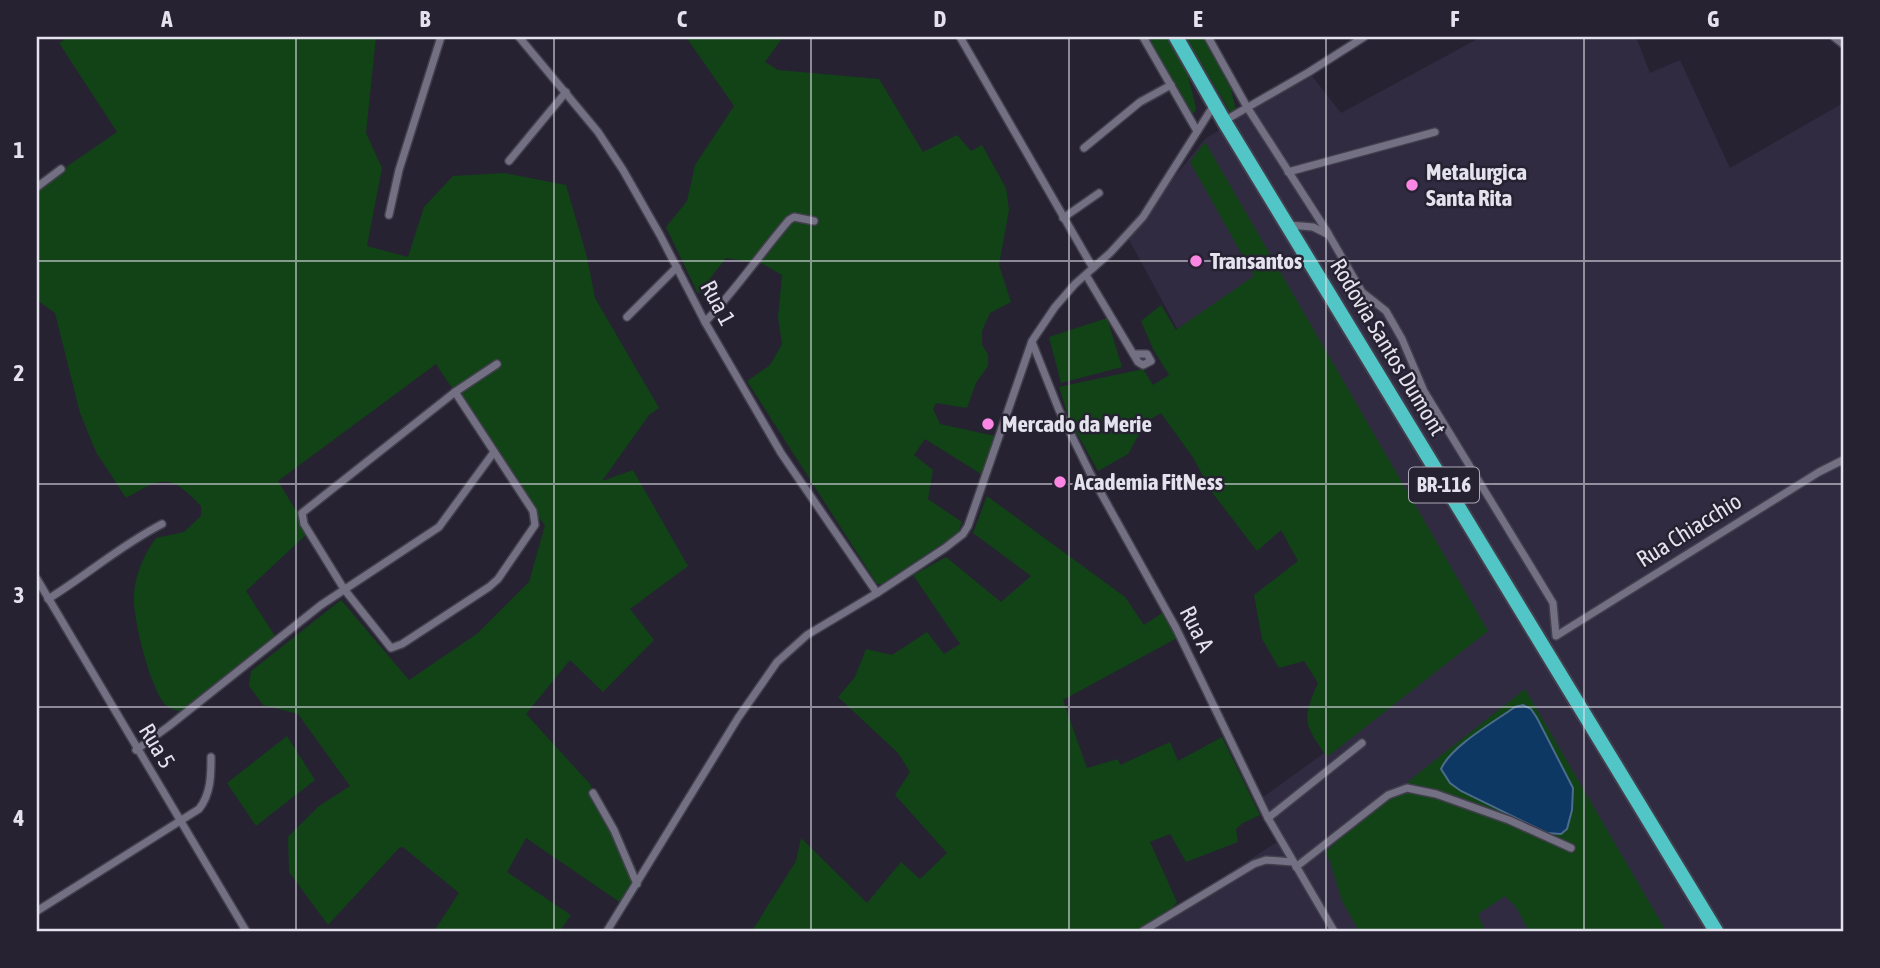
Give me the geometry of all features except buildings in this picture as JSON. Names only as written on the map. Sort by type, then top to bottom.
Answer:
[{"type":"highway","name":"Rodovia Santos Dumont","points":[[1176,37],[1224,121],[1716,931]]},
{"type":"street","points":[[389,215],[399,170],[441,37]]},
{"type":"street","name":"Rua 1","points":[[519,37],[598,132],[623,170],[705,322],[781,453],[877,593]]},
{"type":"street","points":[[960,37],[1093,268]]},
{"type":"street","points":[[1143,37],[1198,131]]},
{"type":"street","points":[[1209,37],[1247,107],[1329,235]]},
{"type":"street","points":[[1224,121],[1364,37]]},
{"type":"street","points":[[1834,37],[1843,44]]},
{"type":"street","points":[[1084,148],[1140,102],[1171,85]]},
{"type":"street","points":[[509,161],[566,92]]},
{"type":"street","points":[[609,930],[738,718],[777,662],[807,635],[951,544],[968,526],[1032,341],[1055,307],[1143,217],[1214,104]]},
{"type":"street","points":[[1288,172],[1435,132]]},
{"type":"street","points":[[37,187],[61,169]]},
{"type":"street","points":[[1063,218],[1099,193]]},
{"type":"street","points":[[705,322],[726,301],[748,268],[792,218],[814,221]]},
{"type":"street","points":[[1287,225],[1313,228],[1329,235]]},
{"type":"street","name":"Rua Chiacchio","points":[[1329,235],[1362,292],[1382,307],[1391,318],[1423,391],[1552,599],[1556,636],[1807,479],[1843,460]]},
{"type":"street","points":[[627,317],[677,267]]},
{"type":"street","points":[[1086,275],[1134,354]]},
{"type":"street","name":"Rua A","points":[[1032,341],[1059,410],[1091,475],[1176,628],[1268,818],[1334,931]]},
{"type":"street","points":[[455,392],[527,502],[536,521],[533,530],[498,579],[394,648],[388,646],[344,589],[304,524],[303,513],[455,392],[497,364]]},
{"type":"street","points":[[136,750],[303,618],[439,527],[494,452]]},
{"type":"street","points":[[48,599],[135,537],[162,524]]},
{"type":"street","name":"Rua 5","points":[[37,579],[136,750],[246,931]]},
{"type":"street","points":[[1268,818],[1362,743]]},
{"type":"street","points":[[37,911],[199,809],[207,798],[211,757]]},
{"type":"street","points":[[1143,931],[1254,864],[1266,860],[1294,864],[1388,795],[1407,788],[1416,788],[1448,798],[1509,820],[1571,848]]},
{"type":"street","points":[[593,793],[614,830],[637,884]]},
{"type":"shaded area","points":[[1481,37],[1636,37],[1650,73],[1680,60],[1730,168],[1843,103],[1843,931],[1139,931],[1280,840],[1259,800],[1384,710],[1127,236],[1205,139],[1309,72],[1341,113]]},
{"type":"green space","points":[[69,37],[376,37],[366,133],[382,168],[367,246],[408,257],[424,207],[453,176],[504,173],[566,185],[587,257],[595,298],[659,408],[649,415],[602,481],[633,470],[688,566],[630,609],[654,640],[603,692],[570,660],[526,714],[590,784],[634,881],[621,903],[526,838],[507,872],[571,915],[560,931],[434,931],[459,893],[400,847],[328,925],[289,872],[288,837],[319,806],[350,786],[298,714],[263,705],[249,686],[251,671],[341,600],[409,680],[478,633],[529,582],[545,525],[436,364],[278,481],[309,532],[246,591],[277,639],[187,712],[177,711],[163,702],[152,680],[142,649],[134,604],[135,586],[141,564],[156,538],[184,532],[201,516],[201,506],[182,488],[166,482],[149,485],[126,498],[96,452],[80,413],[55,313],[37,300],[37,187],[117,132],[59,43]]},
{"type":"green space","points":[[686,37],[783,37],[765,62],[778,70],[879,79],[923,152],[957,135],[971,151],[982,145],[1006,188],[1009,210],[999,265],[1011,302],[990,313],[982,331],[982,345],[988,354],[988,366],[976,383],[967,408],[936,403],[933,409],[940,424],[995,436],[981,474],[925,439],[914,455],[933,470],[928,499],[962,522],[958,533],[882,584],[877,584],[747,381],[770,365],[782,344],[778,317],[782,275],[763,264],[726,258],[698,294],[666,227],[687,201],[695,165],[734,106]]},
{"type":"green space","points":[[1143,37],[1166,37],[1187,72],[1195,112],[1191,114]]},
{"type":"green space","points":[[1185,37],[1204,37],[1231,89],[1236,111],[1233,113],[1231,113]]},
{"type":"green space","points":[[1205,142],[1488,631],[1327,757],[1310,729],[1307,714],[1318,683],[1304,661],[1279,668],[1262,639],[1254,595],[1298,561],[1281,530],[1257,551],[1211,491],[1194,459],[1161,413],[1146,422],[1128,454],[1098,471],[1069,419],[1059,387],[1143,369],[1153,385],[1169,375],[1153,349],[1141,321],[1161,305],[1176,330],[1254,276],[1190,162]]},
{"type":"green space","points":[[1107,318],[1122,367],[1061,383],[1049,337]]},
{"type":"green space","points":[[987,496],[1125,597],[1144,625],[1162,613],[1177,638],[1063,700],[1087,768],[1118,759],[1120,765],[1170,742],[1178,761],[1222,737],[1260,815],[1236,829],[1238,842],[1186,862],[1170,834],[1150,842],[1177,902],[1154,931],[752,931],[796,861],[801,838],[867,903],[901,862],[920,879],[947,853],[895,795],[910,772],[898,753],[838,697],[855,677],[866,649],[892,655],[927,632],[944,654],[960,644],[913,575],[946,557],[1001,602],[1031,576],[973,533]]},
{"type":"green space","points":[[1525,689],[1666,931],[1529,931],[1516,907],[1505,896],[1478,914],[1485,931],[1359,931],[1342,901],[1325,853],[1357,822]]},
{"type":"green space","points":[[287,736],[315,780],[256,826],[227,783]]},
{"type":"water","points":[[1523,705],[1531,709],[1537,718],[1573,788],[1572,810],[1567,829],[1561,834],[1547,833],[1461,791],[1450,783],[1441,769],[1463,743],[1515,707]]},
{"type":"place","name":"Metalurgica Santa Rita","points":[[1412,185]]},
{"type":"place","name":"Transantos","points":[[1196,261]]},
{"type":"place","name":"Mercado da Merie","points":[[988,424]]},
{"type":"place","name":"Academia FitNess","points":[[1060,482]]}]
